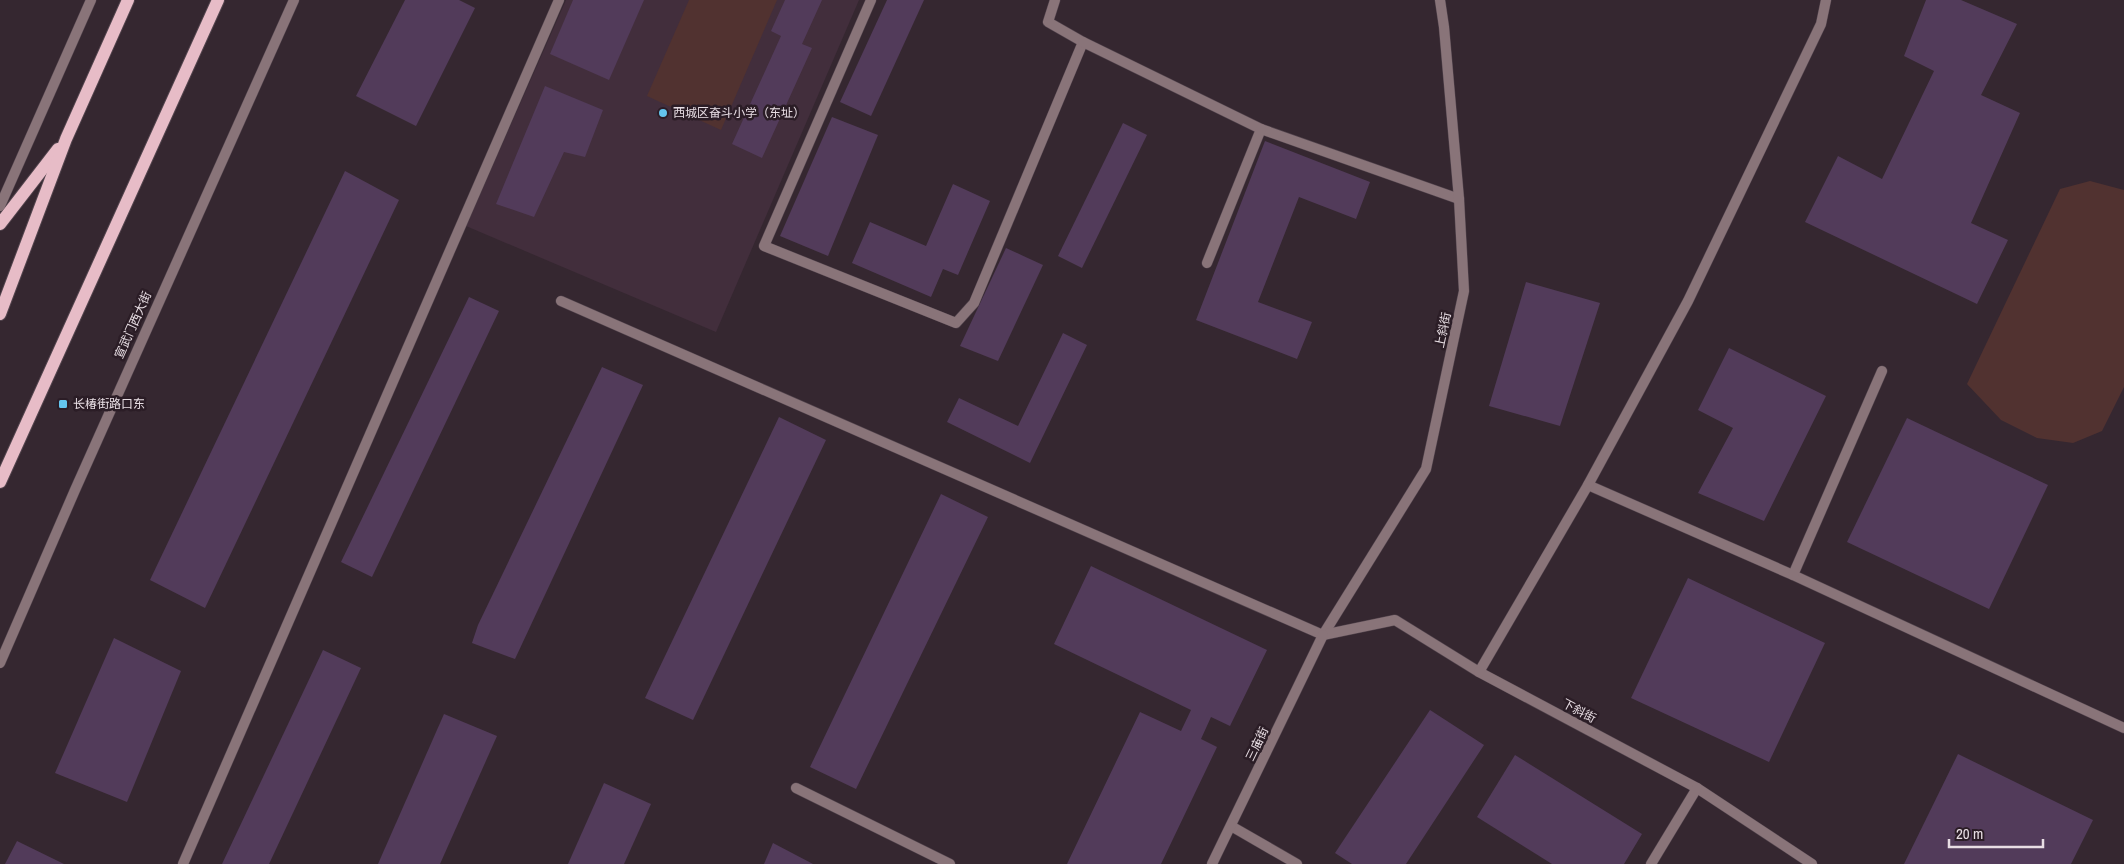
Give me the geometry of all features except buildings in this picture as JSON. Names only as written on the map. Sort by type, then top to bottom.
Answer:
[{"type":"main road","points":[[0,314],[66,139],[128,0]]},
{"type":"main road","points":[[0,482],[218,0]]},
{"type":"main road","points":[[0,224],[66,139]]},
{"type":"street","points":[[0,206],[91,0]]},
{"type":"street","name":"宣武门西大街","points":[[0,663],[75,490],[294,0]]},
{"type":"street","points":[[183,864],[559,0]]},
{"type":"street","points":[[871,0],[764,246],[956,323],[974,303],[1083,42]]},
{"type":"street","points":[[1055,0],[1048,22],[1083,42],[1261,129],[1459,199]]},
{"type":"street","name":"上斜街","points":[[1323,635],[1426,469],[1464,291],[1459,199],[1440,0]]},
{"type":"street","points":[[1479,672],[1588,485],[1688,301],[1821,24],[1826,0]]},
{"type":"street","points":[[1208,263],[1261,129]]},
{"type":"street","points":[[560,301],[1323,635]]},
{"type":"street","points":[[1793,574],[1882,371]]},
{"type":"street","points":[[1588,485],[1793,574],[2124,728]]},
{"type":"street","name":"下斜街","points":[[1323,635],[1395,620],[1479,672],[1697,788],[1812,864]]},
{"type":"street","name":"三庙街","points":[[1212,864],[1323,635]]},
{"type":"street","points":[[796,788],[950,864]]},
{"type":"street","points":[[1652,864],[1697,788]]},
{"type":"street","points":[[1231,826],[1297,864]]},
{"type":"shaded area","name":"西城区奋斗小学（东址）","points":[[566,0],[859,0],[716,332],[466,226]]},
{"type":"shaded area","points":[[689,0],[777,0],[721,130],[647,96]]},
{"type":"shaded area","points":[[2090,181],[2124,190],[2124,387],[2102,431],[2073,443],[2037,438],[2001,420],[1967,384],[2060,189]]},
{"type":"place","name":"西城区奋斗小学（东址）","points":[[663,113]]},
{"type":"place","name":"长椿街路口东","points":[[63,404]]}]
